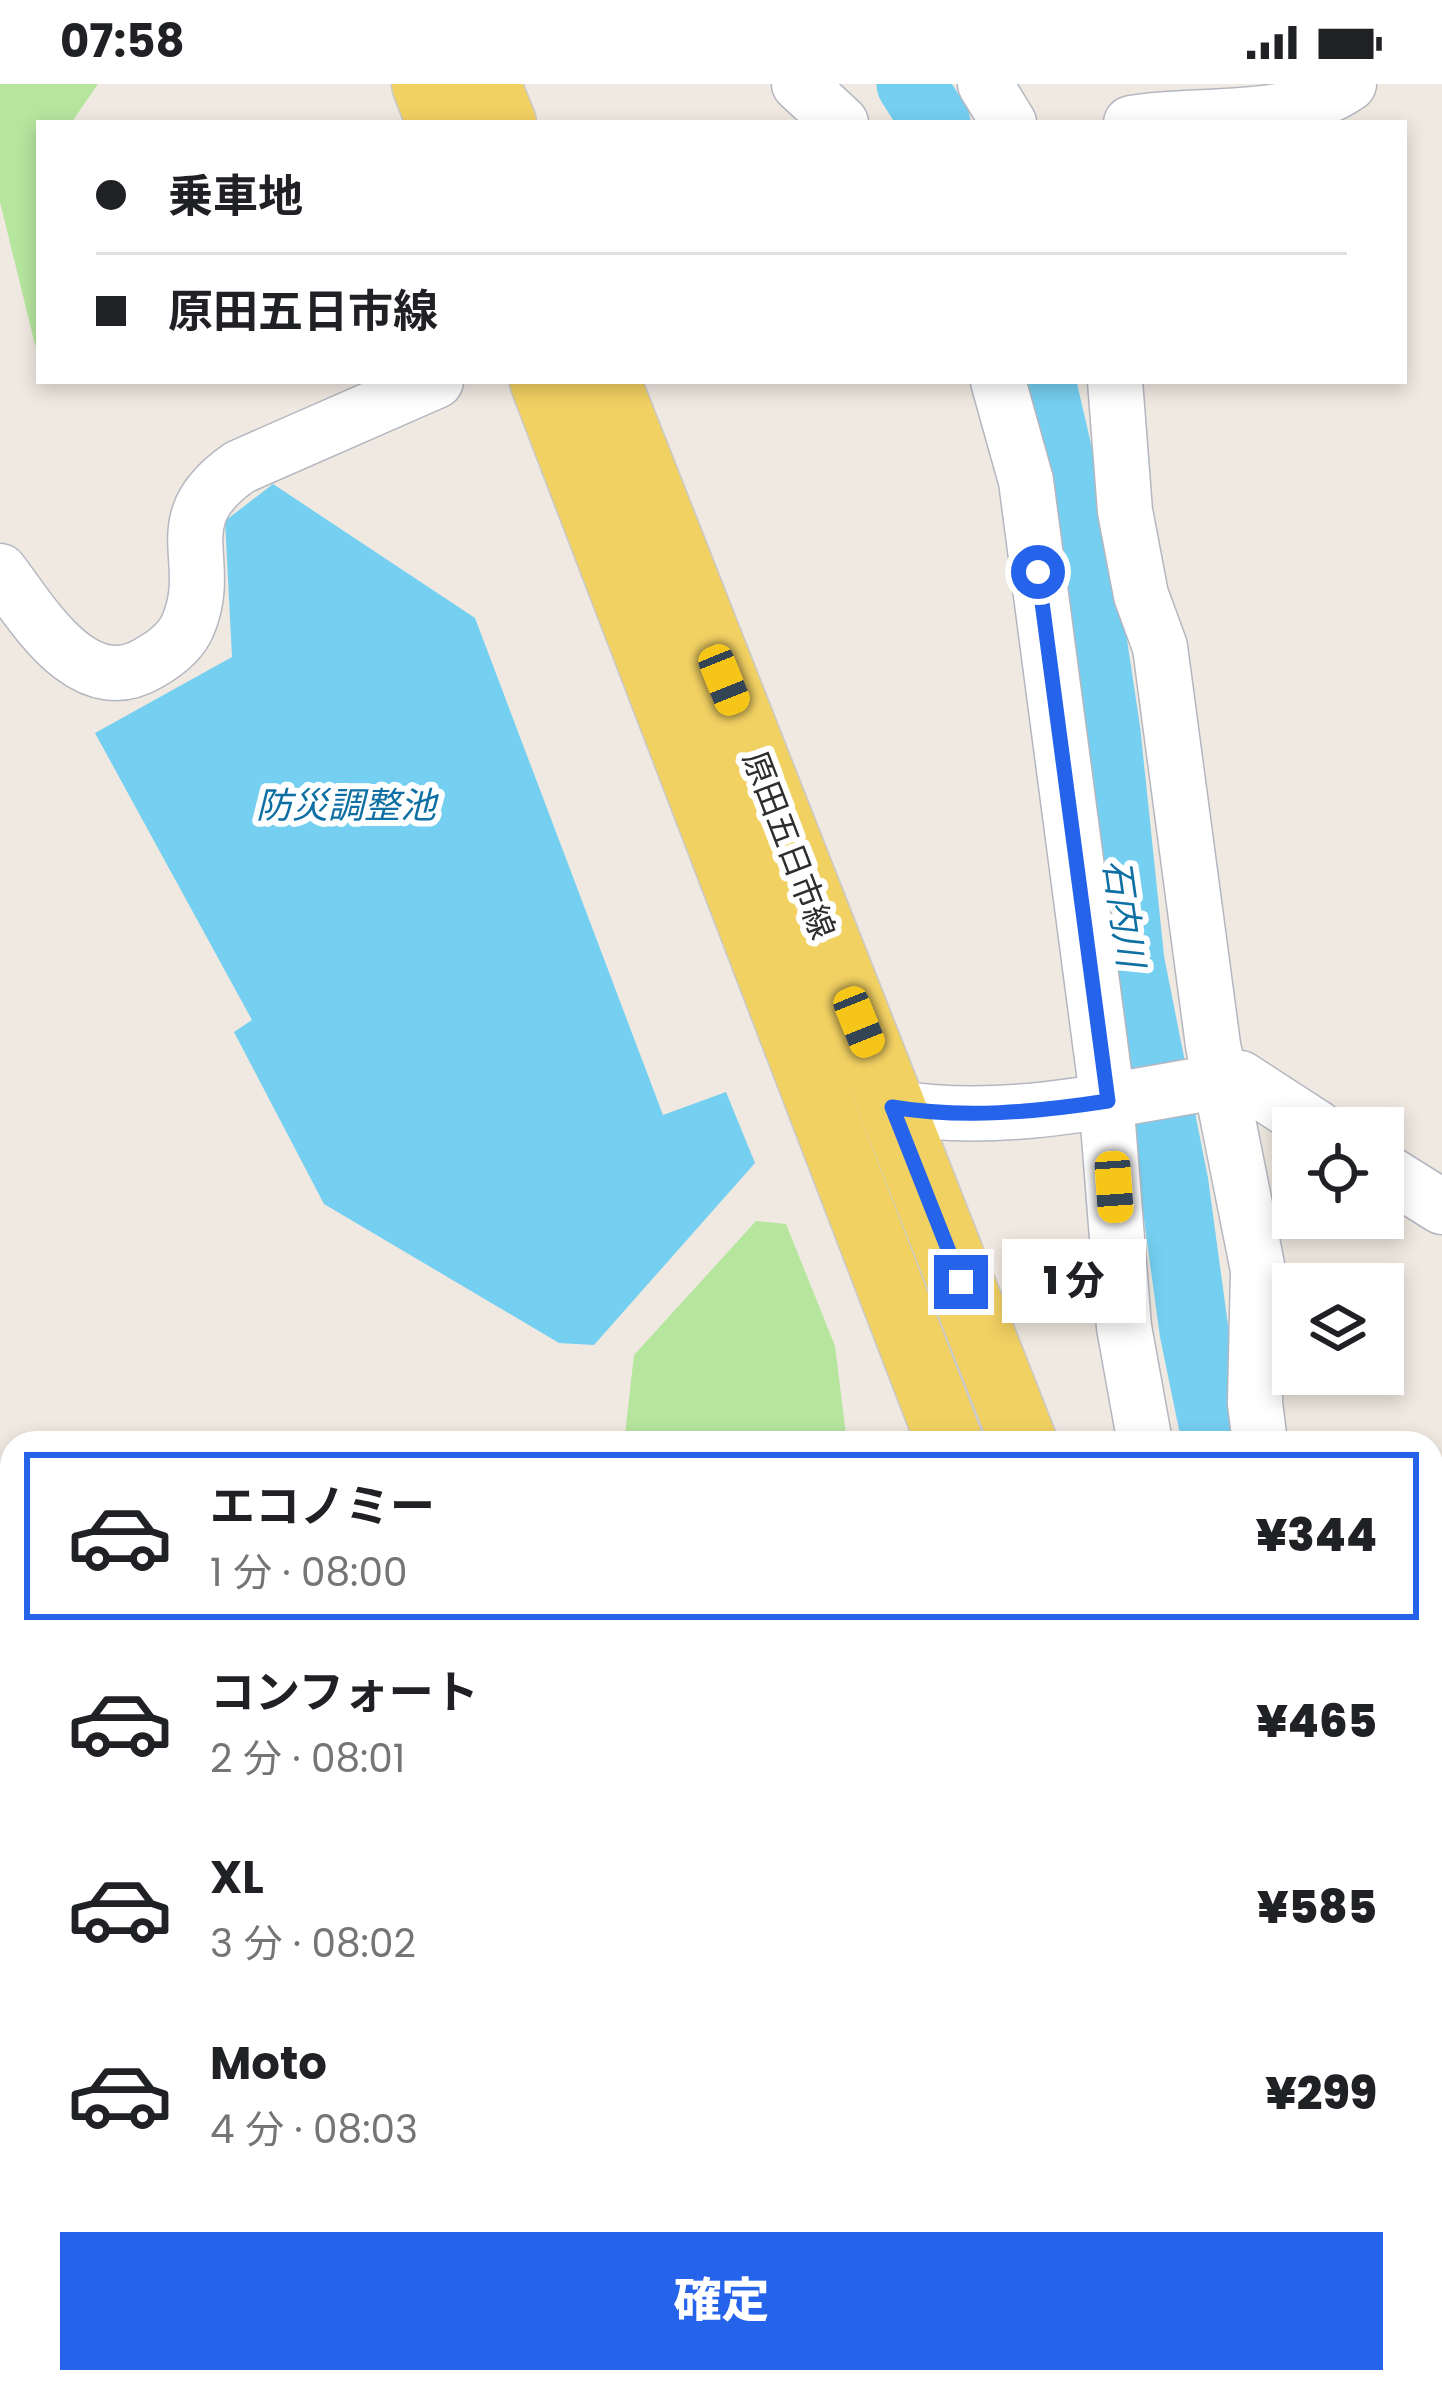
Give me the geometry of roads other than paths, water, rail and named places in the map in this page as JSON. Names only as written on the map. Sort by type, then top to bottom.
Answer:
[{"type":"main road","points":[[425,84],[439,120]]},
{"type":"main road","points":[[487,84],[502,120]]},
{"type":"main road","name":"原田五日市線","points":[[544,384],[945,1431]]},
{"type":"main road","name":"原田五日市線","points":[[608,384],[1019,1431]]},
{"type":"street","points":[[799,84],[838,120]]},
{"type":"street","points":[[985,84],[1007,120]]},
{"type":"street","points":[[1156,108],[1258,114],[1295,107],[1349,84]]},
{"type":"street","points":[[0,571],[54,642],[79,663],[110,672],[142,668],[169,652],[188,625],[199,510],[215,484],[240,467],[429,384]]},
{"type":"street","points":[[999,384],[1026,481],[1112,1100],[1124,1327],[1143,1431]]},
{"type":"street","points":[[1115,384],[1125,511],[1138,584],[1160,647],[1216,1082],[1259,1278],[1255,1372],[1259,1431]]},
{"type":"street","points":[[892,1107],[930,1113],[1031,1111],[1240,1078],[1285,1107]]},
{"type":"street","points":[[1404,1184],[1442,1208]]},
{"type":"water","name":"防災調整池","points":[[273,484],[475,618],[663,1115],[726,1092],[755,1163],[594,1345],[559,1343],[324,1204],[234,1032],[252,1020],[95,733],[232,657],[225,521]]},
{"type":"waterway","name":"石内川","points":[[911,84],[934,120]]},
{"type":"waterway","name":"石内川","points":[[1042,384],[1076,532],[1106,732],[1130,962],[1174,1184],[1194,1331],[1215,1431]]}]
